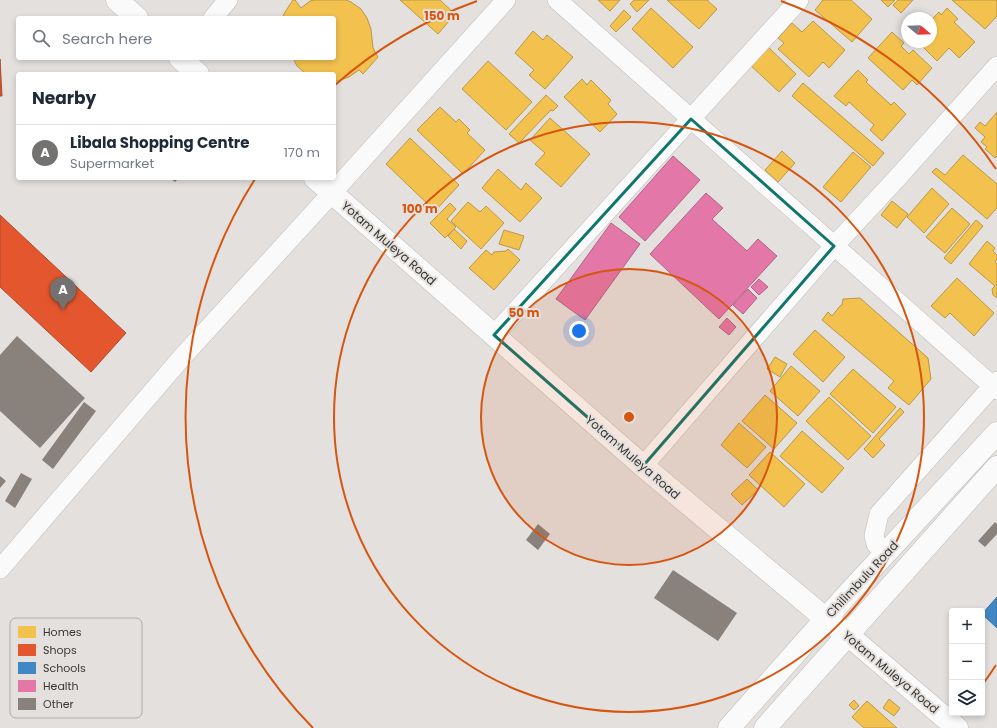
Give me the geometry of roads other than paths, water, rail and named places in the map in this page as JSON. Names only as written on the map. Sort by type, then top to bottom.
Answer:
[{"type":"street","points":[[117,0],[135,16]]},
{"type":"street","points":[[215,16],[228,0]]},
{"type":"street","points":[[0,568],[184,355],[506,0]]},
{"type":"street","points":[[557,0],[834,246],[996,386],[879,514],[874,536],[876,544],[886,554]]},
{"type":"street","points":[[494,335],[799,0]]},
{"type":"street","points":[[182,60],[196,72]]},
{"type":"street","points":[[643,466],[834,246],[996,70]]},
{"type":"street","name":"Yotam Muleya Road","points":[[317,180],[643,466],[848,635],[957,728]]},
{"type":"street","name":"Chilimbulu Road","points":[[729,728],[826,618],[997,433]]},
{"type":"street","points":[[765,728],[997,467]]},
{"type":"place","name":"Libala Shopping Centre","points":[[63,310]]}]
